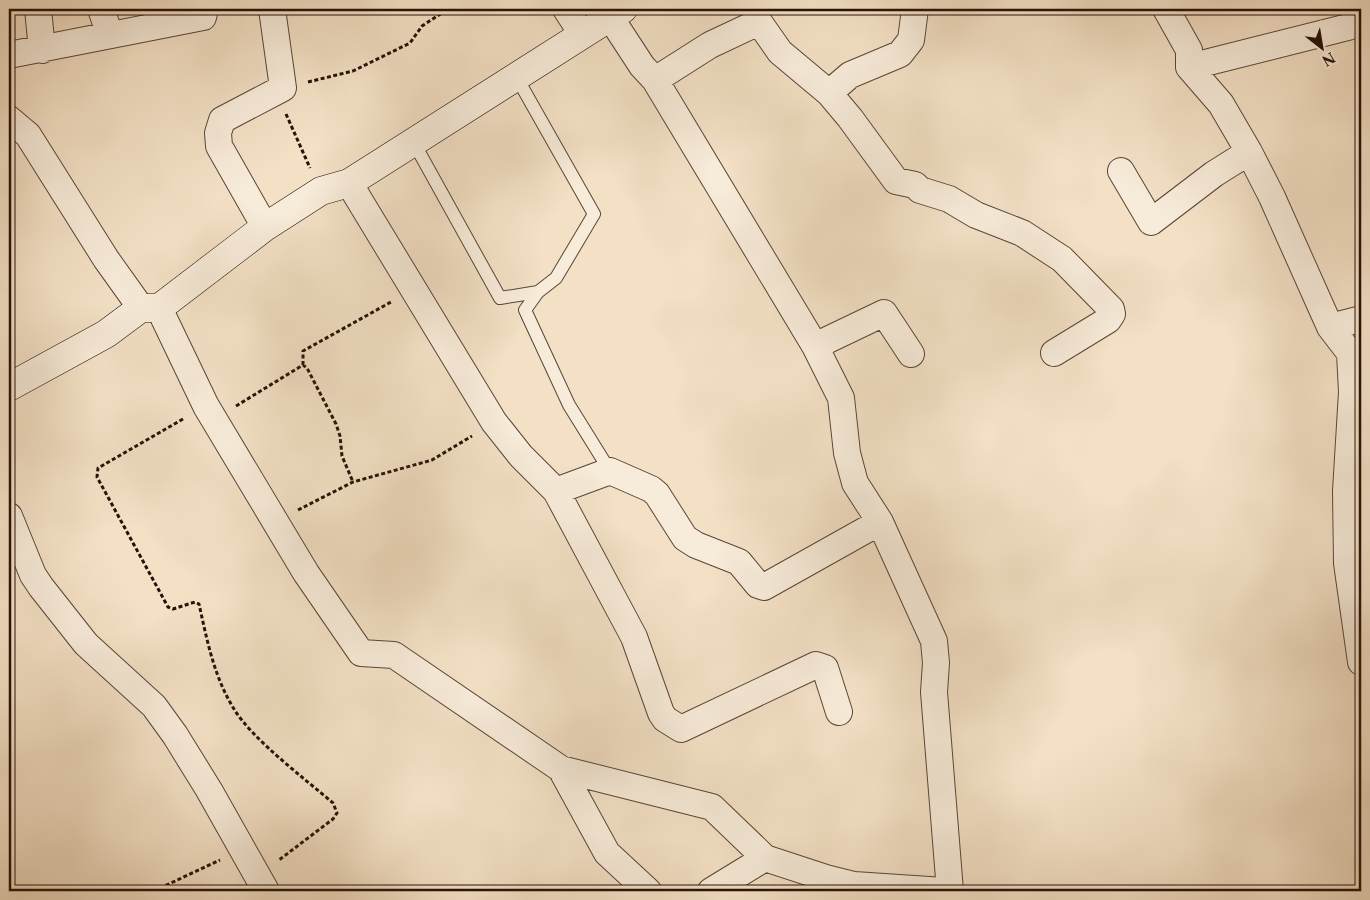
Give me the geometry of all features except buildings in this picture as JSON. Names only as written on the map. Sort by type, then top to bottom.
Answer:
[{"type":"street","points":[[38,9],[42,50]]},
{"type":"street","points":[[101,9],[110,35]]},
{"type":"street","points":[[9,55],[203,17],[205,9]]},
{"type":"street","points":[[265,227],[219,146],[218,133],[222,120],[280,90],[272,9]]},
{"type":"street","points":[[566,9],[582,34]]},
{"type":"street","points":[[829,93],[850,75],[900,54],[911,40],[915,9]]},
{"type":"street","points":[[1166,9],[1189,50],[1189,67],[1222,104],[1272,197],[1330,327],[1350,353],[1352,369],[1346,492],[1347,563],[1361,662]]},
{"type":"street","points":[[9,387],[150,308],[265,227],[321,191],[349,183],[517,78],[616,13],[642,66],[655,80],[816,346],[836,384],[841,398],[847,453],[854,484],[880,522],[934,641],[936,663],[934,692],[950,891]]},
{"type":"street","points":[[655,80],[710,45],[759,22],[780,52],[829,93],[850,118],[896,181],[949,199],[976,215],[1022,233],[1062,259],[1111,309],[1112,314],[1108,320],[1054,353]]},
{"type":"street","points":[[1189,67],[1357,29]]},
{"type":"street","points":[[9,119],[28,135],[106,259],[150,308],[210,413],[277,521],[306,573],[361,653],[394,655],[561,769],[712,807],[766,858],[826,878],[854,884],[944,891]]},
{"type":"street","points":[[1121,171],[1151,222],[1214,174],[1249,152]]},
{"type":"street","points":[[349,183],[494,422],[521,456],[556,491],[634,637],[661,713],[665,719],[681,729],[816,665],[825,668],[839,712]]},
{"type":"street","points":[[816,346],[884,313],[910,354]]},
{"type":"street","points":[[1330,327],[1361,319]]},
{"type":"street","points":[[556,491],[610,471],[651,489],[657,494],[685,538],[696,546],[739,562],[758,585],[764,587],[880,522]]},
{"type":"street","points":[[9,516],[33,575],[41,587],[86,644],[154,706],[175,735],[262,883]]},
{"type":"street","points":[[561,769],[607,853],[648,891]]},
{"type":"street","points":[[711,891],[766,858]]},
{"type":"lane","points":[[517,78],[594,214],[556,278],[538,292],[525,310],[569,405],[610,471]]},
{"type":"lane","points":[[414,143],[500,298],[538,292]]},
{"type":"path","points":[[321,191],[280,90],[353,71],[410,42],[422,26],[448,9]]},
{"type":"path","points":[[302,365],[304,352],[310,347],[405,294],[411,298],[416,295]]},
{"type":"path","points":[[262,883],[333,819],[337,813],[333,803],[255,734],[234,709],[218,676],[200,604],[195,602],[173,609],[168,607],[96,472],[98,468],[302,365]]},
{"type":"path","points":[[302,365],[307,368],[336,424],[340,436],[342,456],[353,482]]},
{"type":"path","points":[[277,521],[353,482],[432,460],[494,422]]},
{"type":"path","points":[[154,891],[243,849]]}]
